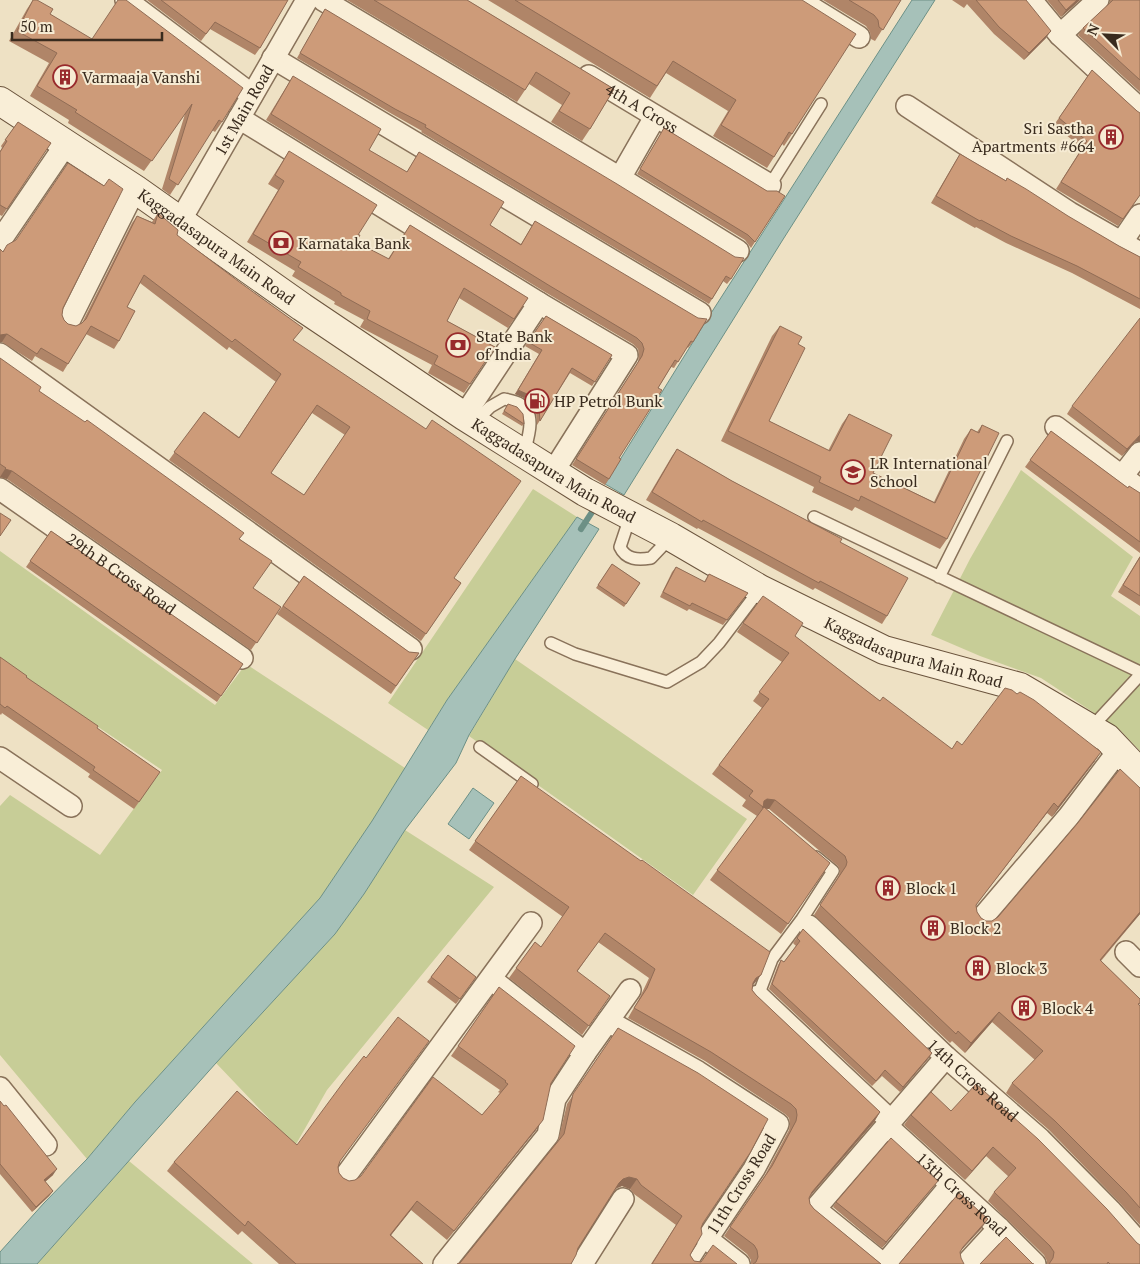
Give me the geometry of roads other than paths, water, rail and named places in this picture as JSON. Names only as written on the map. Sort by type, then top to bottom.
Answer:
[{"type":"main road","name":"Kaggadasapura Main Road","points":[[0,101],[135,189],[302,308],[469,419],[585,492],[671,537],[760,589],[884,650],[1020,687],[1107,738],[1140,773]]},
{"type":"street","points":[[126,0],[252,95]]},
{"type":"street","name":"1st Main Road","points":[[180,221],[306,0]]},
{"type":"street","points":[[323,0],[738,251]]},
{"type":"street","points":[[799,0],[859,37]]},
{"type":"street","points":[[1031,0],[1060,35],[1140,108]]},
{"type":"street","points":[[1060,35],[1098,0]]},
{"type":"street","points":[[274,58],[700,313]]},
{"type":"street","name":"4th A Cross","points":[[572,66],[770,185]]},
{"type":"street","points":[[907,106],[1070,214],[1140,252]]},
{"type":"street","points":[[620,178],[655,116]]},
{"type":"street","points":[[239,118],[539,303],[627,354],[553,472]]},
{"type":"street","points":[[0,241],[66,144]]},
{"type":"street","points":[[69,321],[135,189]]},
{"type":"street","points":[[1121,243],[1140,215]]},
{"type":"street","points":[[469,419],[539,303]]},
{"type":"street","points":[[0,354],[411,648]]},
{"type":"street","points":[[1056,427],[1140,490]]},
{"type":"street","points":[[1123,476],[1140,453]]},
{"type":"street","name":"29th B Cross Road","points":[[0,489],[242,658]]},
{"type":"street","points":[[982,918],[1069,816],[1119,750]]},
{"type":"street","points":[[0,758],[71,806]]},
{"type":"street","points":[[344,1178],[531,923]]},
{"type":"street","name":"14th Cross Road","points":[[806,923],[946,1056],[1040,1139],[1110,1210],[1140,1244]]},
{"type":"street","points":[[491,979],[585,1053]]},
{"type":"street","points":[[444,1264],[548,1135],[555,1098],[630,990]]},
{"type":"street","name":"13th Cross Road","points":[[758,996],[951,1185],[999,1228],[1035,1264]]},
{"type":"street","name":"11th Cross Road","points":[[608,1021],[698,1072],[778,1124],[754,1169],[706,1239],[739,1264]]},
{"type":"street","points":[[946,1056],[815,1208],[884,1264],[951,1185]]},
{"type":"street","points":[[0,1088],[46,1145]]},
{"type":"street","points":[[582,1264],[623,1199]]},
{"type":"street","points":[[966,1264],[999,1228]]},
{"type":"lane","points":[[770,185],[821,104]]},
{"type":"lane","points":[[469,419],[504,399],[521,404],[530,415],[530,430],[524,454]]},
{"type":"lane","points":[[939,577],[1007,441]]},
{"type":"lane","points":[[621,512],[620,546],[624,554],[631,558],[652,558],[671,537]]},
{"type":"lane","points":[[814,517],[1140,673],[1091,728]]},
{"type":"lane","points":[[551,643],[575,654],[666,682],[701,662],[719,643],[760,589]]},
{"type":"lane","points":[[480,747],[543,792]]},
{"type":"lane","points":[[758,996],[768,956],[806,923],[833,871],[810,852]]},
{"type":"lane","points":[[691,1264],[706,1239]]},
{"type":"water","points":[[912,0],[935,0],[624,495],[605,484],[706,321]]},
{"type":"water","points":[[577,517],[599,529],[515,659],[469,735],[456,763],[405,830],[364,894],[335,934],[216,1063],[37,1264],[0,1264],[0,1252],[87,1159],[135,1102],[320,898],[372,821],[447,700]]},
{"type":"water","points":[[473,788],[494,803],[469,839],[448,824]]},
{"type":"waterway","points":[[581,529],[596,506]]},
{"type":"place","name":"Varmaaja Vanshi","points":[[65,77]]},
{"type":"place","name":"Sri Sastha Apartments #664","points":[[1111,137]]},
{"type":"place","name":"Karnataka Bank","points":[[281,243]]},
{"type":"place","name":"State Bank of India","points":[[458,345]]},
{"type":"place","name":"HP Petrol Bunk","points":[[537,401]]},
{"type":"place","name":"LR International School","points":[[853,472]]},
{"type":"place","name":"Block 1","points":[[888,888]]},
{"type":"place","name":"Block 2","points":[[933,928]]},
{"type":"place","name":"Block 3","points":[[978,968]]},
{"type":"place","name":"Block 4","points":[[1024,1008]]}]
